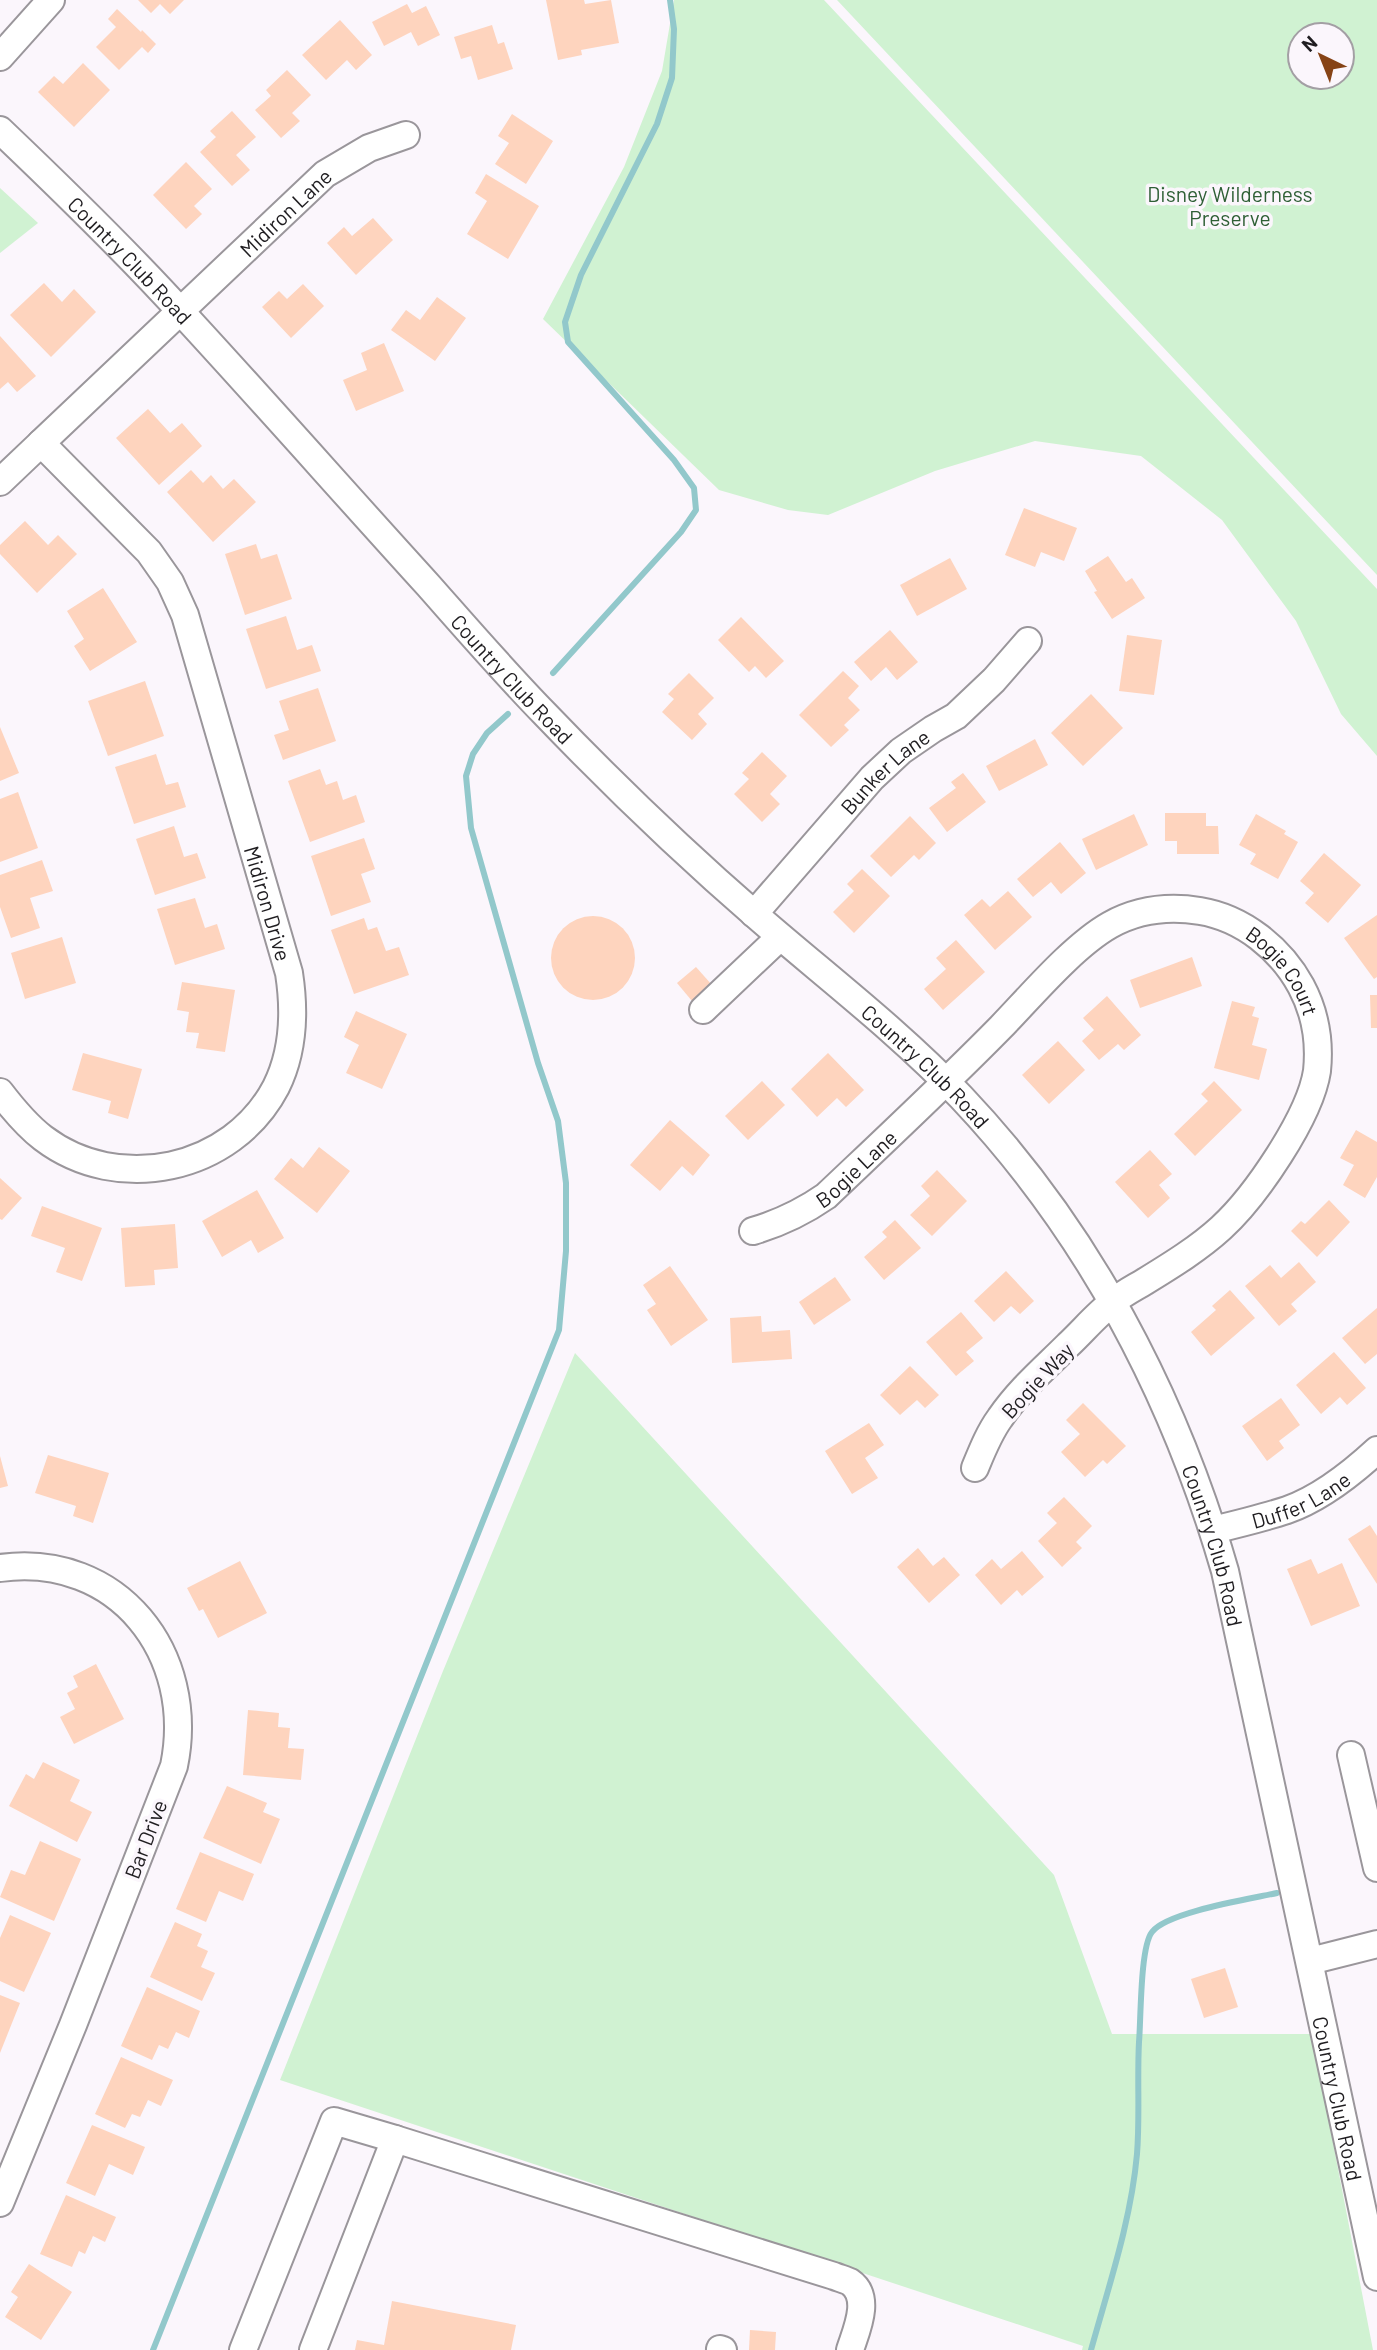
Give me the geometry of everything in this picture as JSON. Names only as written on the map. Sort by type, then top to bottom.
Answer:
[{"type":"street","points":[[0,57],[51,0]]},
{"type":"street","name":"Country Club Road","points":[[0,130],[180,310],[533,702],[651,820],[780,937],[913,1050],[946,1083],[1009,1152],[1045,1198],[1091,1265],[1142,1355],[1171,1415],[1195,1476],[1225,1571],[1377,2277]]},
{"type":"street","name":"Midiron Lane","points":[[180,310],[325,174],[369,148],[406,135]]},
{"type":"street","points":[[0,482],[180,310]]},
{"type":"street","name":"Midiron Drive","points":[[0,1092],[43,1139],[71,1156],[118,1170],[165,1168],[195,1159],[223,1144],[259,1113],[281,1075],[290,1047],[294,1017],[289,973],[185,615],[170,582],[149,552],[41,443]]},
{"type":"street","name":"Bunker Lane","points":[[754,914],[872,778],[901,751],[956,716],[994,680],[1028,641]]},
{"type":"street","name":"Bogie Court","points":[[946,1083],[1080,947],[1122,919],[1147,911],[1172,908],[1206,912],[1238,924],[1255,934],[1284,960],[1296,976],[1312,1012],[1318,1051],[1313,1090],[1292,1135],[1265,1177],[1222,1228],[1173,1264],[1112,1302]]},
{"type":"street","points":[[703,1010],[780,937]]},
{"type":"street","name":"Bogie Lane","points":[[752,1231],[804,1212],[826,1196],[946,1083]]},
{"type":"street","name":"Bogie Way","points":[[975,1468],[985,1443],[1016,1397],[1112,1302]]},
{"type":"street","name":"Duffer Lane","points":[[1213,1530],[1289,1510],[1354,1471],[1377,1450]]},
{"type":"street","name":"Bar Drive","points":[[0,1568],[40,1566],[66,1570],[106,1589],[128,1607],[163,1653],[176,1689],[179,1728],[174,1766],[0,2203]]},
{"type":"street","points":[[1352,1755],[1373,1827],[1377,1868]]},
{"type":"street","points":[[1310,1961],[1377,1944]]},
{"type":"street","points":[[243,2350],[334,2121],[851,2283],[861,2301],[861,2315],[850,2350]]},
{"type":"street","points":[[313,2350],[396,2139]]},
{"type":"green space","points":[[674,0],[824,0],[1377,589],[1377,756],[1341,714],[1296,621],[1222,520],[1141,456],[1035,441],[935,471],[828,515],[788,510],[719,490],[543,319],[624,167],[662,71]]},
{"type":"green space","name":"Disney Wilderness Preserve","points":[[837,0],[1377,0],[1377,575]]},
{"type":"green space","points":[[0,188],[38,223],[0,253]]},
{"type":"green space","points":[[575,1353],[1054,1875],[1112,2034],[1312,2034],[1373,2350],[1082,2350],[1083,2346],[280,2080],[443,1671]]},
{"type":"building","points":[[138,0],[184,0],[170,14],[160,4],[151,13]]},
{"type":"building","points":[[546,0],[584,0],[585,4],[611,0],[619,43],[581,50],[582,55],[558,60]]},
{"type":"building","points":[[407,4],[412,13],[426,6],[440,35],[418,46],[411,32],[384,46],[372,22]]},
{"type":"building","points":[[117,9],[156,44],[148,53],[142,47],[119,70],[96,47],[116,27],[108,19]]},
{"type":"building","points":[[340,20],[372,55],[356,70],[347,60],[326,80],[302,55]]},
{"type":"building","points":[[492,25],[498,44],[504,42],[513,69],[478,80],[471,56],[461,59],[454,37]]},
{"type":"building","points":[[83,63],[110,90],[74,127],[38,92],[54,76],[63,84]]},
{"type":"building","points":[[287,70],[311,95],[292,113],[300,121],[281,138],[255,110],[271,96],[266,90]]},
{"type":"building","points":[[232,111],[256,137],[236,155],[250,170],[232,186],[200,152],[216,137],[210,131]]},
{"type":"building","points":[[512,114],[553,141],[526,184],[495,164],[509,143],[498,136]]},
{"type":"building","points":[[186,162],[212,189],[194,206],[202,214],[186,229],[153,195]]},
{"type":"building","points":[[486,174],[539,206],[508,259],[467,234],[487,201],[475,193]]},
{"type":"building","points":[[373,218],[393,240],[356,275],[327,243],[344,227],[352,236]]},
{"type":"building","points":[[44,283],[62,302],[74,289],[96,312],[51,357],[10,315]]},
{"type":"building","points":[[303,284],[324,306],[291,338],[262,307],[279,291],[287,299]]},
{"type":"building","points":[[437,297],[466,318],[435,361],[391,330],[406,310],[420,320]]},
{"type":"building","points":[[0,336],[36,376],[17,392],[8,382],[0,389]]},
{"type":"building","points":[[384,343],[404,391],[356,411],[343,380],[367,370],[361,353]]},
{"type":"building","points":[[148,409],[170,433],[182,423],[202,446],[159,485],[116,438]]},
{"type":"building","points":[[191,470],[203,483],[211,475],[223,489],[234,479],[256,502],[213,542],[167,492]]},
{"type":"building","points":[[1024,508],[1077,528],[1064,561],[1041,552],[1035,567],[1005,555]]},
{"type":"building","points":[[25,521],[48,545],[58,535],[77,554],[37,593],[0,554],[0,545]]},
{"type":"building","points":[[256,544],[261,559],[277,554],[292,599],[245,615],[225,554]]},
{"type":"building","points":[[1108,556],[1126,582],[1132,578],[1145,598],[1112,619],[1094,592],[1097,591],[1085,571]]},
{"type":"building","points":[[950,558],[967,589],[917,616],[900,585]]},
{"type":"building","points":[[103,588],[137,642],[90,671],[74,646],[84,639],[67,611]]},
{"type":"building","points":[[286,616],[297,650],[312,645],[321,671],[266,689],[246,629]]},
{"type":"building","points":[[741,617],[784,661],[766,678],[755,666],[749,672],[718,640]]},
{"type":"building","points":[[890,630],[918,662],[897,680],[886,667],[871,681],[854,662]]},
{"type":"building","points":[[1127,635],[1162,640],[1154,695],[1119,691]]},
{"type":"building","points":[[843,671],[859,686],[848,698],[860,710],[844,725],[849,730],[831,747],[799,715]]},
{"type":"building","points":[[689,673],[714,698],[698,714],[707,724],[692,740],[662,712],[674,699],[668,694]]},
{"type":"building","points":[[145,681],[164,736],[108,756],[88,701]]},
{"type":"building","points":[[318,688],[336,741],[283,760],[274,735],[289,730],[279,701]]},
{"type":"building","points":[[1091,694],[1123,728],[1083,766],[1051,733]]},
{"type":"building","points":[[0,727],[19,773],[0,781]]},
{"type":"building","points":[[1035,739],[1048,765],[999,791],[986,766]]},
{"type":"building","points":[[762,752],[787,776],[770,794],[780,804],[762,822],[734,794],[749,779],[742,773]]},
{"type":"building","points":[[156,754],[166,785],[178,782],[186,807],[134,824],[115,767]]},
{"type":"building","points":[[320,769],[326,785],[337,781],[343,800],[356,795],[365,822],[310,842],[288,781]]},
{"type":"building","points":[[963,773],[986,802],[947,832],[929,808],[956,788],[951,782]]},
{"type":"building","points":[[18,792],[38,848],[0,862],[0,799]]},
{"type":"building","points":[[1165,813],[1206,813],[1206,826],[1218,826],[1219,854],[1177,854],[1177,841],[1165,841]]},
{"type":"building","points":[[1134,814],[1148,845],[1096,870],[1082,839]]},
{"type":"building","points":[[1256,814],[1286,831],[1284,834],[1298,842],[1278,879],[1250,864],[1256,854],[1239,845]]},
{"type":"building","points":[[910,816],[936,843],[919,860],[914,855],[891,877],[870,856]]},
{"type":"building","points":[[174,826],[184,857],[197,853],[206,878],[155,895],[136,839]]},
{"type":"building","points":[[364,838],[375,869],[361,874],[371,902],[331,916],[311,856]]},
{"type":"building","points":[[1060,842],[1086,873],[1061,894],[1051,882],[1033,897],[1017,879]]},
{"type":"building","points":[[1324,853],[1361,885],[1328,923],[1305,903],[1314,893],[1300,881]]},
{"type":"building","points":[[42,860],[53,891],[30,898],[40,928],[11,938],[0,907],[0,875]]},
{"type":"building","points":[[862,869],[890,896],[854,933],[833,912],[854,891],[847,884]]},
{"type":"building","points":[[1008,891],[1032,917],[995,950],[964,915],[982,899],[990,907]]},
{"type":"building","points":[[195,898],[205,928],[217,924],[225,949],[175,965],[157,909]]},
{"type":"building","points":[[1377,915],[1377,977],[1374,979],[1344,938]]},
{"type":"building","points":[[593,916],[609,919],[623,928],[632,942],[635,958],[632,974],[623,988],[609,997],[593,1000],[577,997],[563,988],[554,974],[551,958],[554,942],[563,928],[577,919]]},
{"type":"building","points":[[364,918],[368,930],[377,927],[386,951],[399,947],[409,975],[354,994],[331,930]]},
{"type":"building","points":[[62,937],[76,983],[25,999],[11,953]]},
{"type":"building","points":[[956,940],[985,972],[943,1010],[924,989],[946,969],[936,958]]},
{"type":"building","points":[[1192,957],[1202,986],[1140,1008],[1130,980]]},
{"type":"building","points":[[696,967],[712,985],[692,1001],[677,983]]},
{"type":"building","points":[[182,982],[235,990],[225,1052],[196,1048],[199,1033],[186,1032],[189,1012],[177,1010]]},
{"type":"building","points":[[1370,995],[1377,995],[1377,1028],[1371,1028]]},
{"type":"building","points":[[1107,996],[1141,1035],[1124,1050],[1118,1044],[1099,1060],[1082,1041],[1094,1030],[1083,1018]]},
{"type":"building","points":[[1232,1001],[1255,1007],[1252,1016],[1259,1018],[1252,1045],[1267,1049],[1259,1080],[1214,1068]]},
{"type":"building","points":[[356,1011],[407,1034],[382,1089],[346,1073],[359,1045],[344,1037]]},
{"type":"building","points":[[1058,1041],[1085,1070],[1049,1104],[1022,1075]]},
{"type":"building","points":[[83,1053],[142,1069],[128,1119],[108,1113],[111,1101],[72,1090]]},
{"type":"building","points":[[828,1053],[864,1090],[846,1107],[837,1098],[817,1117],[791,1089]]},
{"type":"building","points":[[762,1081],[785,1105],[748,1140],[725,1116]]},
{"type":"building","points":[[1214,1081],[1242,1110],[1195,1156],[1174,1134],[1208,1101],[1201,1094]]},
{"type":"building","points":[[670,1120],[710,1155],[693,1176],[682,1166],[660,1191],[630,1165]]},
{"type":"building","points":[[1356,1130],[1377,1142],[1377,1177],[1365,1198],[1343,1185],[1354,1165],[1340,1158]]},
{"type":"building","points":[[319,1147],[350,1171],[317,1213],[274,1179],[291,1158],[303,1168]]},
{"type":"building","points":[[1150,1150],[1172,1174],[1159,1185],[1170,1198],[1148,1218],[1115,1182]]},
{"type":"building","points":[[937,1170],[967,1201],[932,1236],[910,1215],[930,1196],[921,1186]]},
{"type":"building","points":[[0,1178],[22,1198],[2,1220],[0,1219]]},
{"type":"building","points":[[257,1190],[284,1238],[258,1253],[251,1240],[222,1257],[202,1221]]},
{"type":"building","points":[[1329,1200],[1350,1222],[1317,1257],[1291,1231],[1301,1221],[1305,1224]]},
{"type":"building","points":[[42,1206],[102,1228],[82,1281],[56,1272],[65,1248],[31,1236]]},
{"type":"building","points":[[895,1220],[921,1248],[884,1280],[864,1257],[887,1237],[882,1232]]},
{"type":"building","points":[[175,1224],[178,1268],[154,1270],[155,1285],[125,1287],[121,1228]]},
{"type":"building","points":[[1299,1262],[1316,1282],[1291,1304],[1297,1311],[1279,1326],[1245,1286],[1270,1265],[1281,1278]]},
{"type":"building","points":[[670,1266],[708,1320],[671,1346],[647,1310],[656,1304],[643,1285]]},
{"type":"building","points":[[1006,1271],[1034,1301],[1020,1314],[1011,1306],[994,1322],[974,1301]]},
{"type":"building","points":[[835,1277],[851,1300],[814,1325],[799,1302]]},
{"type":"building","points":[[1230,1290],[1255,1318],[1211,1356],[1191,1332],[1216,1310],[1212,1306]]},
{"type":"building","points":[[1377,1308],[1377,1354],[1365,1364],[1342,1338]]},
{"type":"building","points":[[961,1312],[983,1338],[966,1352],[974,1361],[956,1376],[926,1342]]},
{"type":"building","points":[[761,1316],[762,1332],[790,1330],[792,1359],[732,1363],[730,1318]]},
{"type":"building","points":[[1334,1352],[1366,1388],[1347,1405],[1340,1397],[1321,1414],[1296,1385]]},
{"type":"building","points":[[910,1366],[939,1395],[925,1408],[917,1400],[900,1415],[880,1395]]},
{"type":"building","points":[[1281,1398],[1300,1425],[1279,1441],[1284,1448],[1267,1461],[1242,1426]]},
{"type":"building","points":[[1083,1403],[1126,1446],[1107,1464],[1103,1460],[1085,1477],[1061,1452],[1080,1434],[1066,1420]]},
{"type":"building","points":[[869,1423],[884,1445],[865,1458],[878,1478],[852,1494],[825,1451]]},
{"type":"building","points":[[48,1455],[109,1473],[93,1523],[73,1516],[76,1506],[35,1493]]},
{"type":"building","points":[[0,1456],[8,1486],[0,1488]]},
{"type":"building","points":[[1064,1497],[1092,1526],[1076,1542],[1082,1548],[1062,1567],[1038,1541],[1057,1523],[1047,1513]]},
{"type":"building","points":[[1370,1525],[1377,1536],[1377,1584],[1348,1539]]},
{"type":"building","points":[[918,1548],[933,1566],[944,1557],[960,1575],[929,1603],[897,1567]]},
{"type":"building","points":[[1022,1551],[1044,1577],[1022,1596],[1017,1590],[1001,1605],[975,1575],[992,1559],[1001,1569]]},
{"type":"building","points":[[1311,1559],[1318,1574],[1342,1563],[1360,1606],[1311,1626],[1287,1569]]},
{"type":"building","points":[[240,1561],[267,1613],[218,1638],[203,1609],[199,1611],[187,1588]]},
{"type":"building","points":[[96,1664],[124,1719],[74,1744],[60,1717],[75,1709],[67,1693],[78,1687],[73,1676]]},
{"type":"building","points":[[248,1710],[279,1713],[278,1727],[290,1728],[288,1748],[304,1749],[301,1780],[243,1775]]},
{"type":"building","points":[[43,1762],[80,1780],[70,1801],[92,1812],[77,1842],[9,1806],[26,1774],[34,1779]]},
{"type":"building","points":[[227,1786],[267,1803],[263,1812],[280,1819],[261,1864],[203,1838]]},
{"type":"building","points":[[40,1841],[81,1859],[54,1921],[0,1897],[11,1870],[25,1875]]},
{"type":"building","points":[[200,1852],[254,1874],[243,1901],[219,1891],[206,1922],[176,1909]]},
{"type":"building","points":[[10,1915],[51,1933],[24,1992],[0,1981],[0,1938]]},
{"type":"building","points":[[175,1922],[202,1934],[197,1946],[208,1951],[201,1967],[215,1973],[202,2001],[150,1977]]},
{"type":"building","points":[[1225,1968],[1238,2007],[1204,2018],[1191,1979]]},
{"type":"building","points":[[147,1987],[200,2011],[189,2038],[176,2032],[168,2049],[159,2045],[152,2060],[121,2046]]},
{"type":"building","points":[[0,1995],[20,2003],[0,2053]]},
{"type":"building","points":[[121,2057],[173,2080],[161,2106],[148,2100],[140,2117],[132,2114],[125,2128],[95,2114]]},
{"type":"building","points":[[92,2125],[145,2147],[133,2175],[109,2164],[95,2196],[66,2183]]},
{"type":"building","points":[[66,2195],[116,2217],[105,2242],[93,2236],[85,2254],[79,2251],[72,2267],[40,2254]]},
{"type":"building","points":[[29,2264],[72,2292],[41,2340],[5,2317],[18,2297],[11,2292]]},
{"type":"building","points":[[392,2301],[516,2325],[511,2350],[355,2350],[357,2340],[384,2345]]},
{"type":"building","points":[[750,2330],[776,2332],[775,2350],[749,2350]]},
{"type":"waterway","points":[[553,673],[681,532],[696,510],[694,488],[674,460],[568,342],[565,322],[581,275],[657,124],[672,78],[674,29],[670,0]]},
{"type":"waterway","points":[[153,2350],[559,1330],[566,1251],[566,1183],[558,1121],[538,1063],[471,828],[466,776],[473,754],[487,733],[508,714]]},
{"type":"waterway","points":[[1091,2350],[1118,2253],[1134,2179],[1138,2140],[1138,2056],[1142,1984],[1148,1940],[1152,1932],[1174,1918],[1210,1907],[1277,1893]]}]
